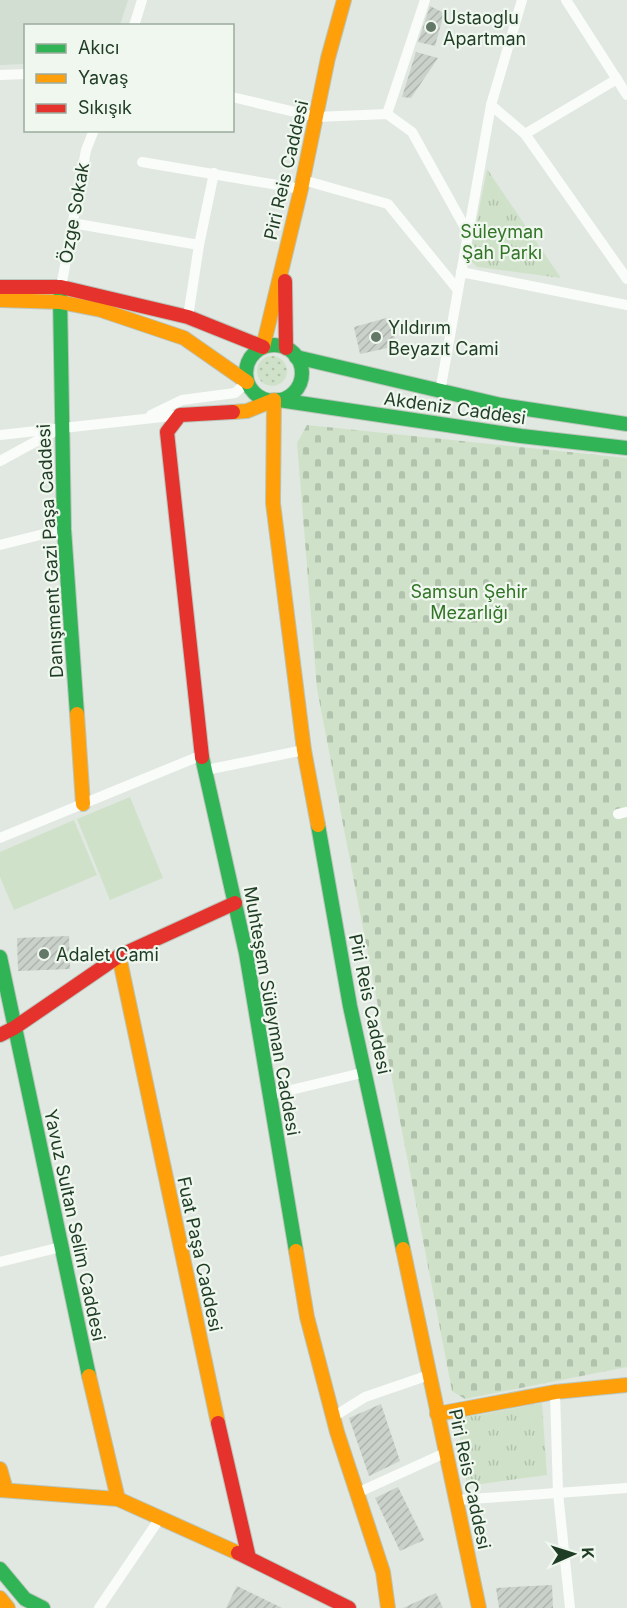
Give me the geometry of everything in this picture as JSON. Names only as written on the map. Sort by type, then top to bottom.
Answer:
[{"type":"street","points":[[135,24],[142,0]]},
{"type":"street","name":"Piri Reis Caddesi","points":[[263,347],[302,184],[328,58],[344,0]]},
{"type":"street","points":[[387,114],[426,0]]},
{"type":"street","points":[[440,392],[491,105],[522,0]]},
{"type":"street","points":[[566,0],[627,95]]},
{"type":"street","points":[[0,75],[24,74]]},
{"type":"street","points":[[525,134],[616,79]]},
{"type":"street","points":[[234,97],[316,117],[387,114],[412,132],[468,233]]},
{"type":"street","points":[[491,105],[525,134],[627,279]]},
{"type":"street","name":"Özge Sokak","points":[[60,295],[86,150],[93,132]]},
{"type":"street","points":[[142,162],[302,184],[388,204],[458,290]]},
{"type":"street","points":[[188,317],[199,244],[214,172]]},
{"type":"street","points":[[72,223],[199,244]]},
{"type":"street","points":[[0,435],[180,415],[247,411],[290,395],[300,380],[301,371],[291,352],[284,260]]},
{"type":"street","points":[[461,272],[627,305]]},
{"type":"street","points":[[0,287],[188,317],[263,347]]},
{"type":"street","points":[[0,300],[60,295],[184,338],[247,382],[258,396],[277,400]]},
{"type":"street","name":"Danışment Gazi Paşa Caddesi","points":[[60,295],[64,529],[83,804]]},
{"type":"street","points":[[142,419],[182,400],[235,393],[247,382],[247,364],[251,356],[263,347],[277,345],[291,352]]},
{"type":"street","name":"Akdeniz Caddesi","points":[[291,352],[440,392],[501,405],[627,424]]},
{"type":"street","name":"Piri Reis Caddesi","points":[[277,400],[273,503],[304,750],[351,1006],[479,1608]]},
{"type":"street","name":"Akdeniz Caddesi","points":[[277,400],[521,436],[627,448]]},
{"type":"street","name":"Muhteşem Süleyman Caddesi","points":[[180,415],[167,432],[202,755],[246,953],[307,1317],[333,1417],[383,1572],[388,1608]]},
{"type":"street","points":[[0,461],[61,428]]},
{"type":"street","points":[[0,545],[64,529]]},
{"type":"street","points":[[206,770],[304,750]]},
{"type":"street","points":[[0,838],[202,755]]},
{"type":"street","points":[[0,1035],[14,1028],[119,956],[235,903]]},
{"type":"street","name":"Fuat Paşa Caddesi","points":[[119,956],[206,1370],[249,1558]]},
{"type":"street","name":"Yavuz Sultan Selim Caddesi","points":[[0,957],[61,1247],[118,1499]]},
{"type":"street","points":[[270,1095],[366,1072]]},
{"type":"street","points":[[0,1263],[61,1247]]},
{"type":"street","points":[[333,1417],[365,1397],[429,1375]]},
{"type":"street","points":[[437,1414],[555,1392],[627,1385]]},
{"type":"street","points":[[555,1392],[558,1493],[570,1608]]},
{"type":"street","points":[[357,1493],[447,1452]]},
{"type":"street","points":[[0,1469],[3,1490],[118,1499],[249,1558],[349,1608]]},
{"type":"street","points":[[457,1500],[627,1488]]},
{"type":"street","points":[[99,1608],[160,1518]]},
{"type":"street","points":[[0,1569],[25,1599],[43,1608]]},
{"type":"street","points":[[0,1598],[8,1608]]},
{"type":"shaded area","points":[[0,0],[128,0],[120,24],[24,24],[24,64],[0,65]]},
{"type":"green space","name":"Süleyman Şah Parkı","points":[[487,169],[561,278],[477,267],[469,259]]},
{"type":"green space","points":[[272,356],[283,360],[287,371],[283,382],[272,386],[261,382],[257,371],[261,360]]},
{"type":"green space","name":"Samsun Şehir Mezarlığı","points":[[307,425],[627,458],[627,1367],[465,1399],[452,1391],[317,689],[297,443]]},
{"type":"green space","points":[[130,797],[163,878],[110,900],[77,819]]},
{"type":"green space","points":[[74,820],[97,875],[14,910],[0,877],[0,852]]},
{"type":"green space","points":[[542,1403],[547,1475],[467,1486],[457,1419]]},
{"type":"building","name":"Ustaoglu Apartman","points":[[430,6],[444,13],[435,46],[418,42]]},
{"type":"building","points":[[416,52],[438,58],[411,98],[402,97]]},
{"type":"building","name":"Yıldırım Beyazıt Cami","points":[[390,317],[397,346],[360,354],[354,327]]},
{"type":"building","name":"Adalet Cami","points":[[69,936],[70,969],[18,971],[17,938]]},
{"type":"building","points":[[381,1404],[400,1461],[369,1476],[349,1418]]},
{"type":"building","points":[[398,1487],[424,1540],[400,1551],[375,1498]]},
{"type":"building","points":[[552,1585],[553,1608],[499,1608],[496,1588]]},
{"type":"building","points":[[237,1586],[282,1608],[226,1608]]},
{"type":"building","points":[[436,1593],[443,1608],[403,1608]]},
{"type":"traffic: fast","points":[[60,297],[64,529],[77,714]]},
{"type":"traffic: fast","points":[[274,345],[289,350],[297,358],[302,373],[297,388],[289,396],[274,401],[259,396],[251,388],[246,373],[251,358],[259,350],[274,345]]},
{"type":"traffic: fast","points":[[296,357],[501,405],[627,424]]},
{"type":"traffic: fast","points":[[279,400],[521,436],[627,448]]},
{"type":"traffic: fast","points":[[202,757],[246,953],[296,1251]]},
{"type":"traffic: fast","points":[[318,825],[350,1006],[403,1249]]},
{"type":"traffic: fast","points":[[0,957],[89,1376]]},
{"type":"traffic: fast","points":[[0,1569],[25,1599],[43,1608]]},
{"type":"traffic: slow","points":[[263,347],[301,189],[328,58],[344,0]]},
{"type":"traffic: slow","points":[[0,300],[60,302],[101,310],[184,338],[247,382]]},
{"type":"traffic: slow","points":[[233,412],[247,411],[274,400],[273,503],[304,750],[318,825]]},
{"type":"traffic: slow","points":[[77,714],[83,804]]},
{"type":"traffic: slow","points":[[119,956],[218,1423]]},
{"type":"traffic: slow","points":[[403,1249],[479,1608]]},
{"type":"traffic: slow","points":[[296,1251],[307,1317],[337,1432],[383,1572],[388,1608]]},
{"type":"traffic: slow","points":[[89,1376],[118,1499]]},
{"type":"traffic: slow","points":[[437,1414],[555,1392],[627,1385]]},
{"type":"traffic: slow","points":[[0,1469],[6,1490]]},
{"type":"traffic: slow","points":[[0,1490],[118,1499],[238,1553]]},
{"type":"traffic: slow","points":[[0,1598],[8,1608]]},
{"type":"traffic: jam","points":[[285,281],[286,348]]},
{"type":"traffic: jam","points":[[0,287],[61,287],[188,317],[263,347]]},
{"type":"traffic: jam","points":[[202,757],[167,432],[180,415],[233,412]]},
{"type":"traffic: jam","points":[[0,1035],[14,1028],[119,956],[235,903]]},
{"type":"traffic: jam","points":[[218,1423],[249,1558]]},
{"type":"traffic: jam","points":[[238,1553],[349,1608]]},
{"type":"place","name":"Ustaoglu Apartman","points":[[431,27]]},
{"type":"place","name":"Yıldırım Beyazıt Cami","points":[[376,337]]},
{"type":"place","name":"Adalet Cami","points":[[44,954]]}]
